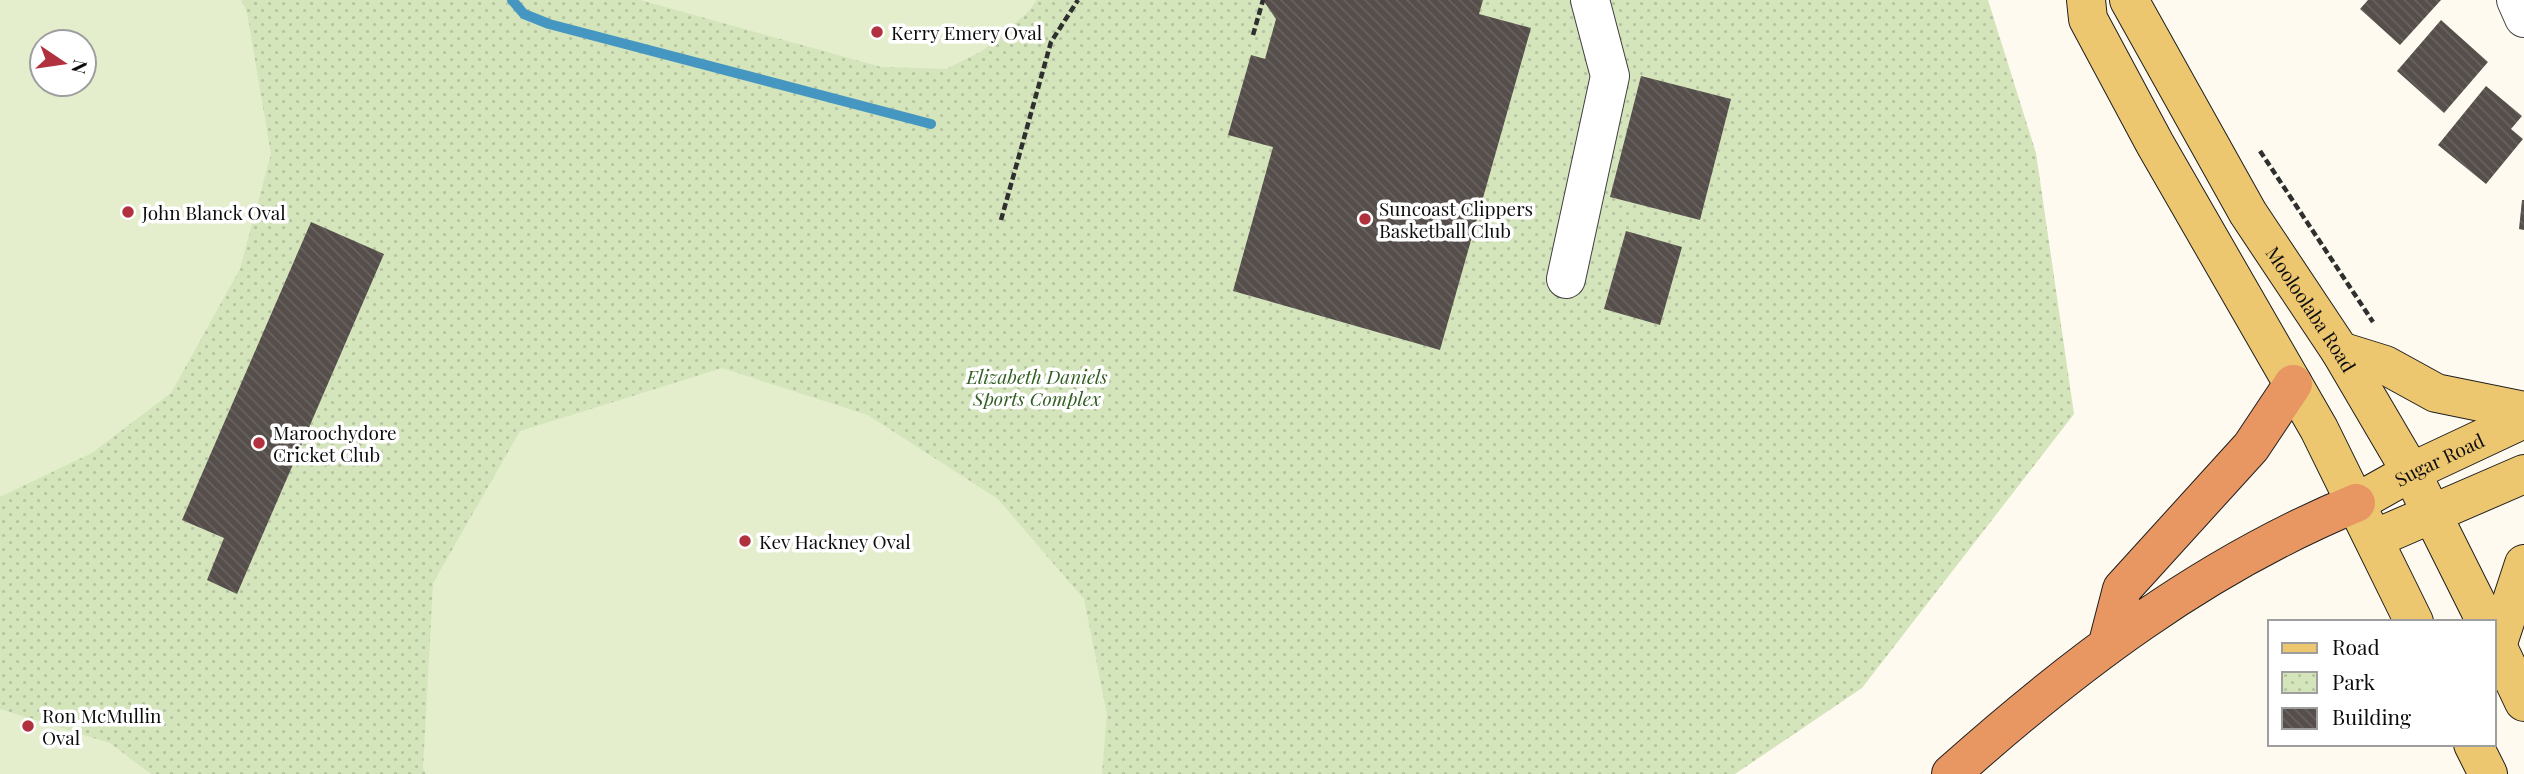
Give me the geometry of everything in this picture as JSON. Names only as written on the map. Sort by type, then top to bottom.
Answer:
[{"type":"highway","points":[[2108,643],[2122,589],[2251,447],[2293,384]]},
{"type":"highway","points":[[1951,774],[2108,643],[2234,562],[2312,521],[2356,503]]},
{"type":"main road","points":[[2086,0],[2088,19],[2155,144],[2293,384],[2356,503],[2413,620]]},
{"type":"main road","name":"Mooloolaba Road","points":[[2129,0],[2248,213],[2340,351],[2412,472],[2484,620]]},
{"type":"main road","points":[[2340,351],[2385,365],[2437,393],[2524,411]]},
{"type":"main road","name":"Sugar Road","points":[[2356,503],[2412,472],[2524,419]]},
{"type":"main road","points":[[2374,539],[2524,474]]},
{"type":"main road","points":[[2496,627],[2524,564]]},
{"type":"main road","name":"Mooloolaba Road","points":[[2496,644],[2524,702]]},
{"type":"main road","points":[[2474,746],[2488,774]]},
{"type":"street","points":[[1566,279],[1609,76],[1590,0]]},
{"type":"street","points":[[2516,0],[2524,18]]},
{"type":"path","points":[[1000,220],[1051,42],[1078,0]]},
{"type":"path","points":[[1253,35],[1263,0]]},
{"type":"path","points":[[2255,144],[2381,334]]},
{"type":"green space","name":"Elizabeth Daniels Sports Complex","points":[[0,0],[1988,0],[2036,153],[2074,414],[1862,688],[1735,774],[0,774]]},
{"type":"green space","name":"John Blanck Oval","points":[[0,0],[241,0],[247,12],[271,154],[240,269],[171,393],[92,453],[0,497]]},
{"type":"green space","name":"Kerry Emery Oval","points":[[640,0],[1037,0],[1027,13],[982,51],[946,69],[881,67]]},
{"type":"green space","name":"Kev Hackney Oval","points":[[722,368],[868,415],[998,499],[1084,599],[1107,714],[1102,774],[426,774],[423,768],[433,583],[520,431]]},
{"type":"green space","name":"Ron McMullin Oval","points":[[0,709],[110,743],[151,774],[0,774]]},
{"type":"building","name":"Suncoast Clippers Basketball Club","points":[[1263,0],[1483,0],[1479,14],[1531,28],[1440,350],[1233,291],[1273,147],[1228,135],[1251,55],[1265,59],[1276,19]]},
{"type":"building","points":[[2368,0],[2441,0],[2400,45],[2360,9]]},
{"type":"building","points":[[2441,20],[2488,62],[2444,113],[2397,71]]},
{"type":"building","points":[[1641,76],[1731,99],[1700,220],[1610,197]]},
{"type":"building","points":[[2486,86],[2522,116],[2511,129],[2523,139],[2486,184],[2438,145]]},
{"type":"building","points":[[2524,200],[2524,230],[2519,229]]},
{"type":"building","name":"Maroochydore Cricket Club","points":[[311,222],[384,254],[237,594],[207,580],[224,538],[182,520]]},
{"type":"building","points":[[1626,231],[1682,247],[1660,325],[1604,309]]},
{"type":"waterway","points":[[512,0],[524,14],[549,24],[931,124]]},
{"type":"place","name":"Kerry Emery Oval","points":[[877,32]]},
{"type":"place","name":"John Blanck Oval","points":[[128,212]]},
{"type":"place","name":"Suncoast Clippers Basketball Club","points":[[1365,219]]},
{"type":"place","name":"Maroochydore Cricket Club","points":[[259,443]]},
{"type":"place","name":"Kev Hackney Oval","points":[[745,541]]},
{"type":"place","name":"Ron McMullin Oval","points":[[28,726]]}]
